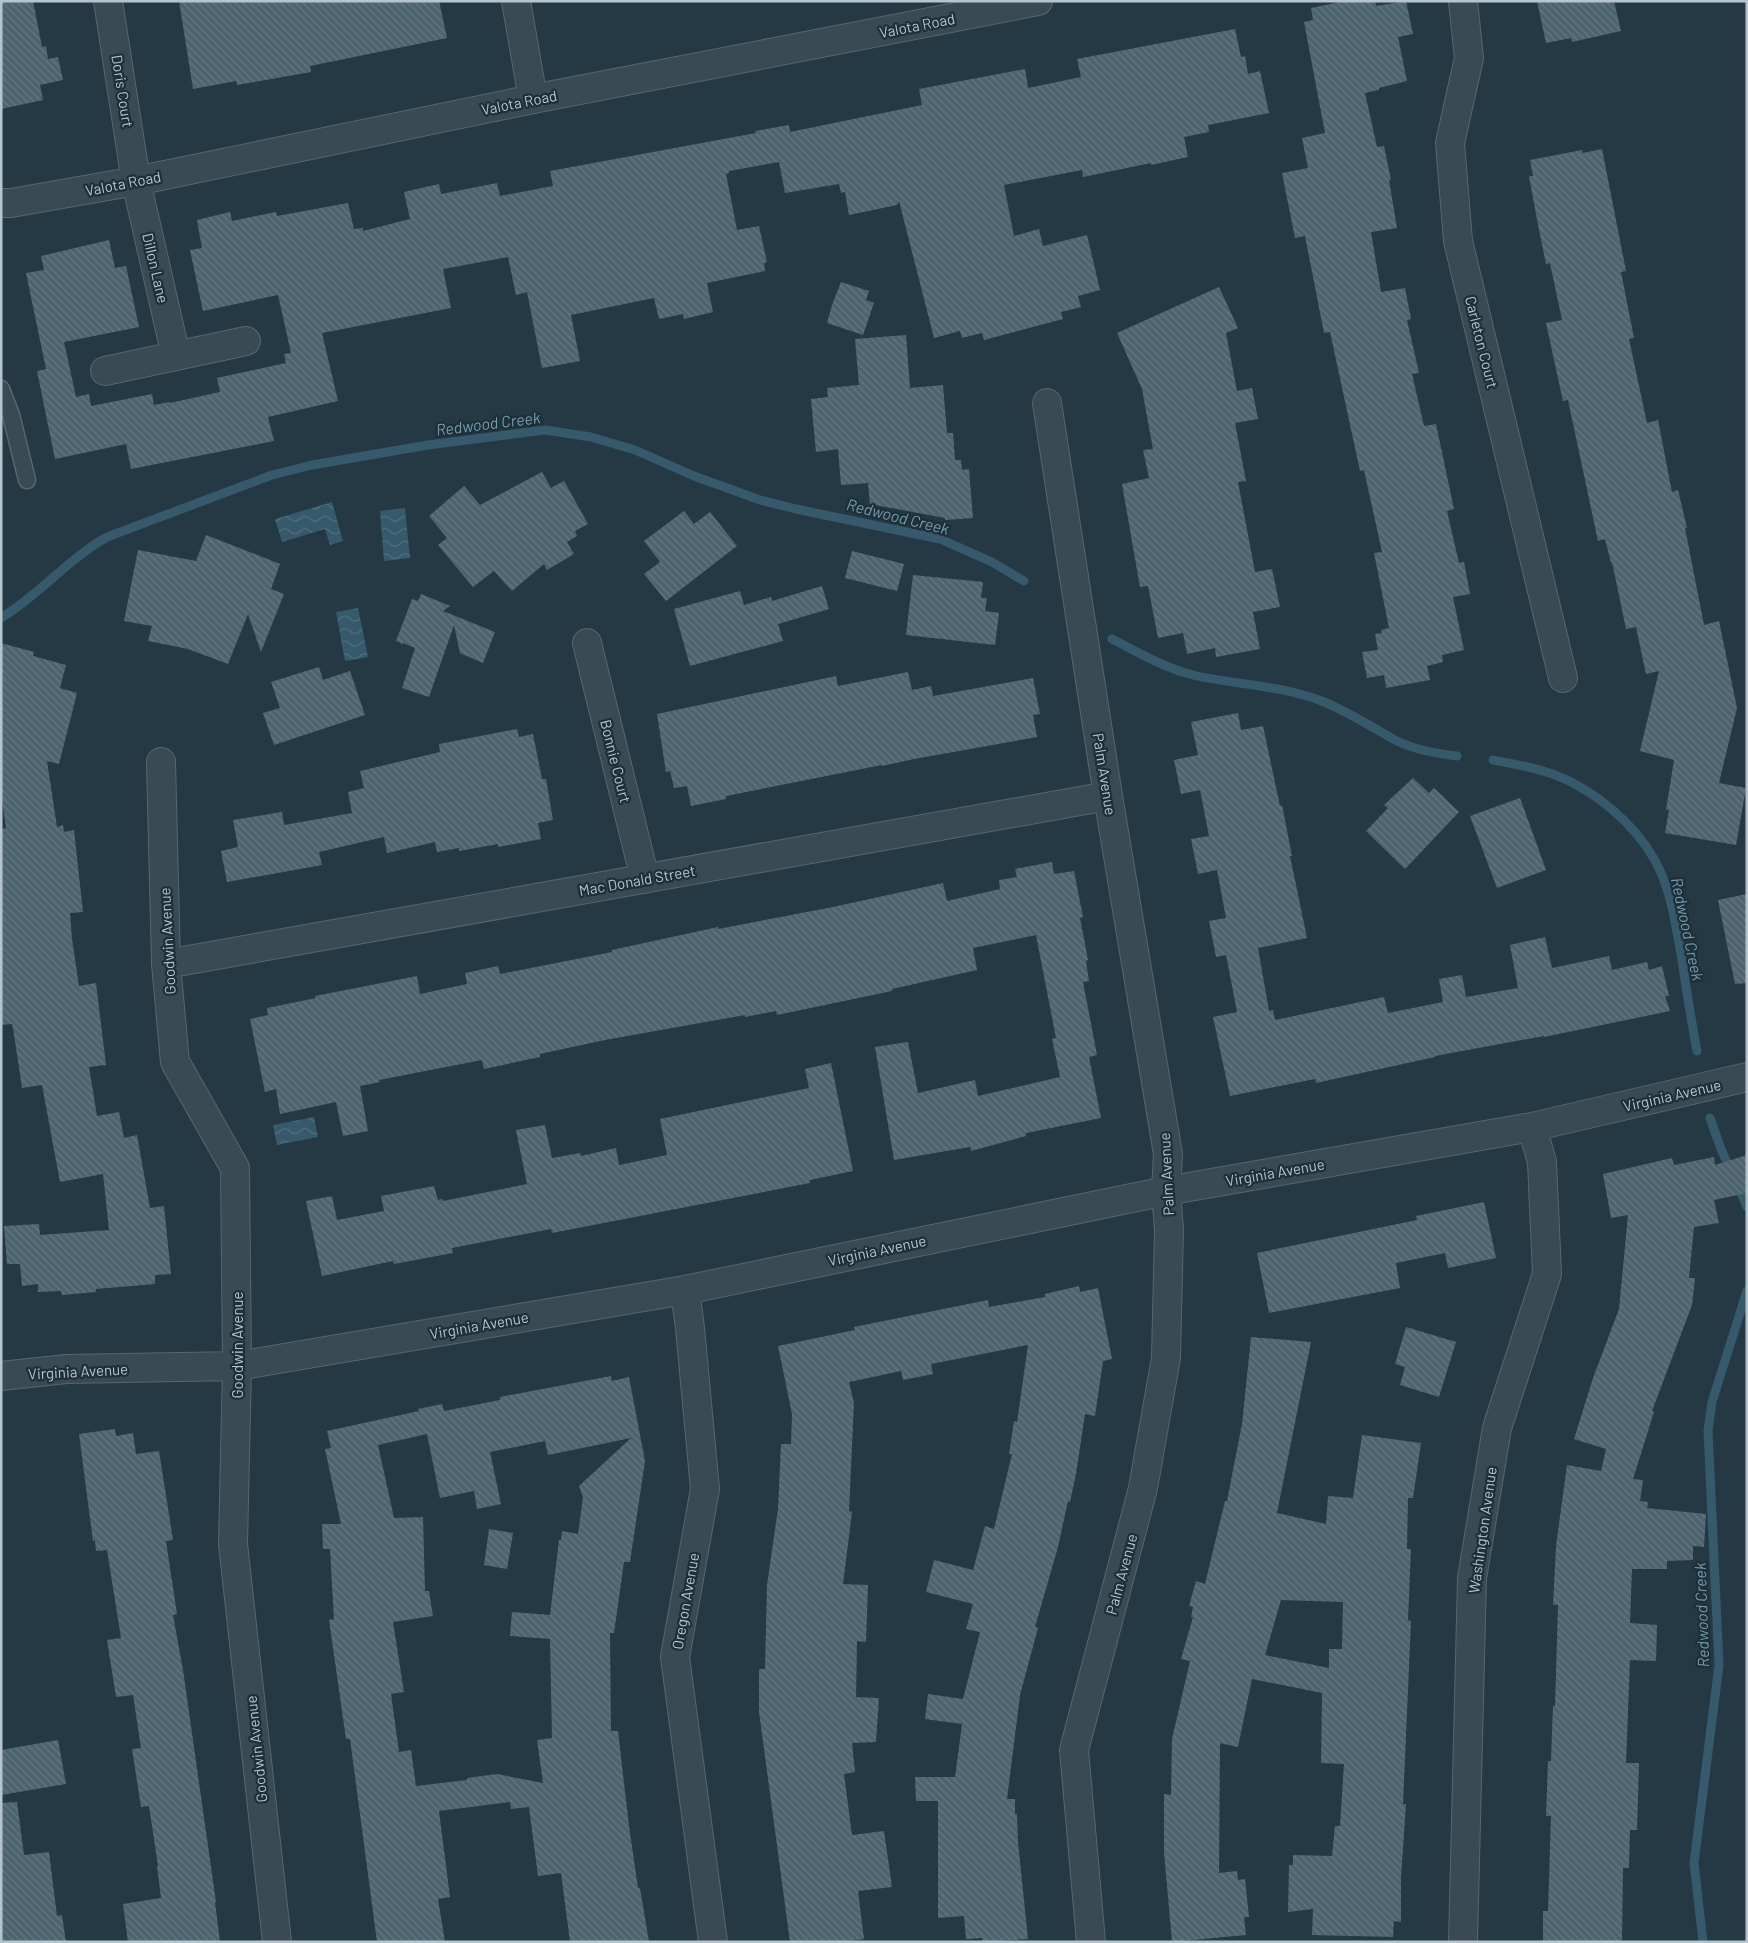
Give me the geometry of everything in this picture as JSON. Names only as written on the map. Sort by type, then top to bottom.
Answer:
[{"type":"street","name":"Doris Court","points":[[108,1],[136,181]]},
{"type":"street","points":[[516,1],[533,99]]},
{"type":"street","name":"Carleton Court","points":[[1463,1],[1470,58],[1450,143],[1458,242],[1563,678]]},
{"type":"street","name":"Valota Road","points":[[1,203],[11,203],[136,181],[533,99],[1021,3]]},
{"type":"street","name":"Dillon Lane","points":[[136,181],[176,356]]},
{"type":"street","points":[[105,371],[246,341]]},
{"type":"street","name":"Palm Avenue","points":[[1046,403],[1108,796],[1168,1154],[1166,1191],[1169,1230],[1166,1358],[1143,1488],[1074,1750],[1091,1942]]},
{"type":"street","name":"Bonnie Court","points":[[587,643],[644,879]]},
{"type":"street","name":"Goodwin Avenue","points":[[161,762],[166,964],[175,1062],[235,1168],[238,1366],[233,1544],[277,1942]]},
{"type":"street","name":"Mac Donald Street","points":[[166,964],[1108,796]]},
{"type":"street","name":"Virginia Avenue","points":[[1,1376],[66,1369],[238,1366],[685,1290],[1166,1191],[1532,1127],[1747,1077]]},
{"type":"street","name":"Washington Avenue","points":[[1463,1942],[1472,1578],[1497,1428],[1547,1274],[1542,1162],[1532,1127]]},
{"type":"street","name":"Oregon Avenue","points":[[685,1290],[705,1489],[675,1657],[713,1942]]},
{"type":"lane","points":[[1,388],[11,415],[27,480]]},
{"type":"water","points":[[332,502],[343,541],[330,545],[325,529],[282,542],[275,519]]},
{"type":"water","points":[[405,508],[410,558],[384,561],[380,511]]},
{"type":"water","points":[[358,608],[368,657],[345,661],[336,612]]},
{"type":"water","points":[[314,1117],[318,1137],[277,1145],[273,1125]]},
{"type":"building","points":[[1,1],[33,1],[42,47],[46,46],[48,59],[58,57],[63,80],[40,85],[43,100],[1,109]]},
{"type":"building","points":[[179,1],[439,1],[447,38],[310,66],[311,72],[237,85],[236,81],[193,89]]},
{"type":"building","points":[[1345,1],[1375,1],[1376,6],[1406,1],[1413,34],[1398,37],[1407,81],[1365,93],[1377,147],[1384,146],[1391,180],[1389,180],[1397,228],[1371,232],[1381,292],[1405,288],[1411,319],[1407,320],[1419,373],[1412,374],[1424,426],[1436,424],[1454,509],[1447,511],[1459,563],[1464,562],[1470,594],[1453,597],[1464,650],[1442,655],[1443,662],[1427,666],[1430,680],[1386,688],[1384,675],[1367,678],[1362,652],[1378,650],[1375,634],[1382,633],[1381,630],[1389,628],[1374,553],[1382,552],[1364,470],[1360,471],[1330,332],[1324,333],[1305,236],[1295,238],[1282,173],[1308,168],[1302,138],[1325,133],[1304,22],[1313,20],[1311,8]]},
{"type":"building","points":[[1537,1],[1614,1],[1621,31],[1572,42],[1571,38],[1546,43]]},
{"type":"building","points":[[1235,29],[1241,57],[1245,56],[1248,74],[1260,71],[1269,113],[1208,125],[1209,132],[1184,137],[1188,157],[1083,177],[1082,170],[1004,185],[1014,236],[1039,229],[1043,246],[1087,235],[1100,290],[1078,296],[1081,307],[1061,312],[1063,319],[984,340],[982,333],[962,338],[960,331],[934,338],[899,201],[897,205],[849,215],[845,192],[841,193],[839,184],[785,193],[779,162],[729,171],[726,174],[737,230],[759,226],[767,262],[764,263],[765,271],[707,283],[713,312],[684,319],[683,314],[659,319],[654,298],[571,315],[580,361],[542,368],[527,292],[516,295],[508,257],[443,269],[451,308],[322,333],[338,401],[268,417],[274,441],[131,469],[126,444],[55,459],[37,371],[46,369],[26,273],[44,270],[41,256],[109,240],[115,268],[126,266],[139,327],[64,342],[76,397],[89,394],[91,406],[152,394],[154,405],[170,403],[220,392],[217,378],[286,363],[284,354],[291,353],[278,295],[203,311],[190,250],[202,248],[197,220],[230,212],[232,221],[276,212],[277,216],[348,203],[354,229],[363,228],[363,231],[410,219],[404,192],[439,184],[441,194],[497,183],[500,196],[553,186],[550,171],[756,133],[755,131],[789,125],[790,132],[922,105],[919,89],[1025,69],[1028,88],[1081,77],[1077,59]]},
{"type":"building","points":[[1602,149],[1626,271],[1621,272],[1634,338],[1629,339],[1647,423],[1658,420],[1672,492],[1678,490],[1687,528],[1685,528],[1704,625],[1719,621],[1737,708],[1719,783],[1746,788],[1736,845],[1665,833],[1669,810],[1666,810],[1674,760],[1640,751],[1659,671],[1646,674],[1636,627],[1626,629],[1612,562],[1605,539],[1598,541],[1568,400],[1563,401],[1546,323],[1562,320],[1550,263],[1546,264],[1539,230],[1529,176],[1533,176],[1530,160],[1582,150],[1583,153]]},
{"type":"building","points":[[841,282],[869,291],[866,300],[874,303],[863,335],[827,323]]},
{"type":"building","points":[[1219,287],[1238,328],[1226,333],[1237,391],[1252,388],[1258,419],[1235,423],[1246,481],[1238,482],[1255,572],[1272,569],[1280,607],[1253,612],[1260,649],[1216,657],[1215,648],[1187,654],[1183,633],[1158,638],[1148,586],[1140,587],[1122,484],[1149,478],[1143,450],[1153,449],[1142,389],[1117,333]]},
{"type":"building","points":[[906,335],[910,388],[943,385],[947,433],[953,433],[955,460],[961,460],[962,470],[969,469],[973,518],[945,520],[945,518],[870,504],[868,483],[841,485],[838,449],[816,452],[811,399],[828,397],[827,388],[859,385],[855,339]]},
{"type":"building","points":[[542,472],[551,488],[564,481],[588,524],[575,531],[577,536],[567,542],[574,554],[547,570],[544,564],[512,591],[494,571],[473,587],[438,545],[447,538],[429,516],[464,486],[480,505]]},
{"type":"building","points":[[684,511],[694,524],[710,512],[737,546],[666,601],[644,574],[660,562],[644,541]]},
{"type":"building","points":[[206,535],[280,564],[271,589],[284,594],[261,652],[248,614],[228,664],[188,649],[148,641],[152,626],[124,621],[138,550],[196,561]]},
{"type":"building","points":[[852,551],[904,564],[897,591],[845,578]]},
{"type":"building","points":[[913,575],[983,582],[981,598],[987,598],[985,611],[999,613],[995,645],[906,635]]},
{"type":"building","points":[[822,586],[829,609],[778,624],[783,641],[690,666],[674,609],[740,591],[744,605],[771,597],[772,601]]},
{"type":"building","points":[[421,594],[450,606],[443,611],[495,632],[483,663],[460,653],[454,625],[429,697],[402,688],[415,648],[403,643],[401,645],[401,643],[396,641],[412,599],[418,601]]},
{"type":"building","points":[[1,643],[34,652],[33,656],[66,665],[60,688],[77,693],[59,764],[47,761],[57,827],[63,825],[64,832],[74,830],[83,912],[70,913],[79,986],[96,983],[106,1065],[89,1067],[97,1116],[119,1112],[124,1138],[137,1135],[150,1208],[164,1206],[171,1274],[155,1275],[155,1284],[96,1289],[96,1292],[62,1295],[61,1291],[38,1292],[38,1284],[22,1286],[20,1264],[7,1264],[4,1226],[39,1224],[40,1235],[109,1230],[103,1174],[60,1182],[42,1085],[22,1088],[12,1024],[1,1025],[1,829],[6,828],[1,794]]},
{"type":"building","points":[[319,667],[323,680],[350,671],[365,715],[274,745],[263,713],[280,708],[271,682]]},
{"type":"building","points":[[908,672],[912,690],[931,686],[933,696],[1033,678],[1040,714],[1033,715],[1037,737],[726,796],[726,799],[691,806],[687,786],[674,788],[670,771],[666,772],[657,714],[836,676],[838,686]]},
{"type":"building","points":[[1238,713],[1241,730],[1263,726],[1280,806],[1282,805],[1292,856],[1290,856],[1307,938],[1258,948],[1269,1011],[1273,1010],[1275,1020],[1384,997],[1388,1013],[1443,1002],[1439,979],[1462,975],[1466,997],[1518,988],[1510,945],[1545,937],[1552,968],[1609,956],[1612,970],[1647,962],[1649,970],[1662,966],[1669,996],[1665,996],[1670,1011],[1544,1037],[1435,1056],[1316,1083],[1315,1079],[1230,1096],[1213,1017],[1237,1012],[1226,955],[1216,957],[1209,921],[1226,918],[1217,870],[1198,874],[1191,839],[1209,836],[1200,790],[1181,794],[1174,760],[1198,755],[1191,722]]},
{"type":"building","points":[[517,729],[519,737],[533,734],[542,779],[546,779],[553,820],[538,823],[541,839],[498,847],[498,844],[459,851],[459,848],[437,852],[435,842],[387,853],[384,837],[319,852],[322,865],[227,882],[221,851],[238,847],[233,820],[282,812],[284,825],[352,813],[348,792],[364,788],[360,771],[440,752],[439,744]]},
{"type":"building","points":[[1413,778],[1429,793],[1434,788],[1459,812],[1405,869],[1366,831],[1388,808],[1384,805]]},
{"type":"building","points":[[1520,798],[1546,870],[1497,888],[1470,816]]},
{"type":"building","points":[[1052,862],[1054,874],[1074,871],[1083,917],[1080,918],[1088,960],[1086,961],[1089,981],[1083,982],[1097,1055],[1089,1057],[1101,1118],[1026,1133],[1026,1136],[971,1151],[970,1147],[894,1160],[875,1047],[908,1042],[918,1093],[975,1080],[978,1096],[1060,1077],[1052,1039],[1056,1038],[1036,935],[973,948],[977,970],[892,989],[892,991],[777,1015],[776,1011],[745,1017],[745,1015],[605,1040],[540,1054],[540,1057],[484,1069],[482,1060],[379,1080],[380,1082],[360,1086],[368,1131],[343,1136],[336,1102],[280,1114],[276,1089],[265,1092],[250,1019],[268,1015],[267,1008],[316,998],[315,996],[417,976],[420,994],[467,984],[465,973],[498,966],[500,974],[612,952],[612,950],[718,927],[718,929],[833,907],[943,883],[947,901],[1000,889],[999,880],[1017,877],[1015,869]]},
{"type":"building","points":[[1747,894],[1747,983],[1735,984],[1718,900]]},
{"type":"building","points":[[831,1063],[853,1171],[810,1180],[810,1183],[552,1233],[551,1229],[452,1248],[453,1253],[394,1264],[393,1261],[322,1276],[306,1201],[332,1196],[337,1220],[384,1211],[381,1196],[434,1186],[438,1200],[442,1199],[443,1201],[527,1184],[516,1130],[545,1125],[552,1158],[580,1153],[581,1156],[616,1148],[619,1165],[667,1155],[660,1119],[809,1088],[805,1069]]},
{"type":"building","points":[[1747,1155],[1747,1193],[1714,1200],[1719,1223],[1694,1227],[1689,1278],[1695,1278],[1692,1305],[1652,1411],[1654,1412],[1633,1479],[1643,1480],[1640,1501],[1648,1502],[1647,1508],[1706,1514],[1704,1547],[1693,1546],[1693,1560],[1667,1561],[1667,1569],[1632,1569],[1630,1623],[1657,1625],[1656,1661],[1630,1660],[1626,1763],[1639,1763],[1637,1830],[1630,1830],[1629,1868],[1623,1868],[1622,1942],[1543,1942],[1543,1911],[1548,1911],[1551,1816],[1546,1816],[1548,1761],[1551,1761],[1553,1706],[1555,1706],[1558,1605],[1553,1605],[1556,1546],[1567,1465],[1601,1471],[1606,1449],[1574,1439],[1593,1378],[1619,1309],[1628,1215],[1611,1218],[1603,1174],[1672,1158],[1674,1165],[1714,1157],[1715,1165]]},
{"type":"building","points":[[1484,1202],[1496,1258],[1448,1268],[1445,1253],[1396,1263],[1400,1288],[1269,1313],[1257,1253],[1417,1220],[1416,1216]]},
{"type":"building","points":[[1079,1286],[1080,1292],[1098,1288],[1112,1359],[1103,1361],[1095,1416],[1085,1414],[1070,1502],[1068,1501],[1058,1547],[1035,1627],[1038,1628],[1020,1695],[1007,1799],[1015,1799],[1028,1939],[982,1942],[982,1938],[966,1939],[964,1916],[938,1918],[938,1801],[916,1801],[915,1777],[955,1777],[962,1724],[925,1719],[928,1694],[963,1699],[980,1632],[966,1629],[973,1604],[926,1592],[934,1560],[973,1570],[985,1526],[994,1529],[1012,1454],[1009,1454],[1014,1421],[1017,1422],[1028,1345],[931,1364],[933,1374],[903,1380],[901,1371],[849,1382],[854,1403],[849,1511],[852,1512],[843,1584],[868,1585],[866,1642],[857,1641],[856,1697],[879,1698],[876,1742],[852,1743],[855,1772],[844,1774],[852,1835],[884,1831],[892,1887],[858,1891],[864,1939],[842,1942],[790,1942],[759,1712],[759,1669],[765,1669],[767,1585],[778,1509],[781,1444],[791,1444],[792,1414],[778,1346],[855,1330],[854,1327],[988,1300],[989,1307],[1045,1297],[1045,1294]]},
{"type":"building","points":[[1406,1327],[1456,1342],[1439,1397],[1400,1385],[1405,1367],[1395,1364]]},
{"type":"building","points":[[1251,1337],[1311,1342],[1277,1513],[1326,1524],[1328,1496],[1353,1498],[1362,1435],[1421,1443],[1413,1498],[1408,1498],[1407,1549],[1411,1549],[1408,1620],[1411,1621],[1403,1804],[1406,1804],[1401,1878],[1401,1922],[1394,1921],[1393,1937],[1312,1935],[1313,1909],[1288,1912],[1289,1865],[1293,1865],[1293,1855],[1332,1856],[1335,1826],[1340,1826],[1344,1764],[1321,1763],[1322,1693],[1252,1679],[1238,1747],[1220,1743],[1219,1873],[1237,1871],[1238,1880],[1245,1879],[1249,1917],[1244,1917],[1246,1935],[1172,1942],[1164,1852],[1164,1794],[1171,1795],[1172,1739],[1190,1661],[1181,1659],[1193,1617],[1191,1617],[1193,1607],[1189,1606],[1196,1581],[1205,1584],[1225,1501],[1227,1501],[1242,1424]],"holes":[[[1281,1600],[1343,1602],[1342,1649],[1329,1649],[1329,1668],[1265,1655]]]},
{"type":"building","points":[[611,1376],[612,1381],[629,1377],[645,1461],[630,1562],[624,1562],[614,1633],[610,1633],[611,1731],[618,1731],[638,1888],[640,1888],[649,1942],[570,1942],[561,1873],[538,1876],[529,1807],[511,1809],[510,1802],[439,1811],[450,1897],[438,1899],[445,1942],[377,1942],[350,1739],[346,1739],[329,1620],[334,1619],[330,1549],[323,1549],[322,1524],[341,1524],[325,1449],[331,1448],[327,1431],[419,1411],[418,1409],[442,1404],[444,1411],[500,1400],[500,1397]],"holes":[[[427,1434],[440,1498],[474,1491],[477,1509],[501,1504],[490,1452],[545,1441],[548,1455],[631,1438],[579,1486],[583,1497],[578,1534],[562,1531],[561,1540],[559,1540],[550,1615],[512,1612],[510,1636],[550,1639],[552,1738],[537,1740],[543,1783],[497,1774],[467,1778],[467,1780],[416,1786],[411,1750],[399,1752],[391,1694],[404,1692],[393,1622],[433,1616],[429,1591],[425,1591],[423,1517],[394,1518],[378,1445]]]},
{"type":"building","points":[[115,1429],[116,1436],[133,1433],[136,1454],[159,1451],[173,1540],[166,1541],[177,1614],[173,1615],[183,1670],[220,1942],[128,1942],[123,1904],[161,1898],[158,1866],[149,1806],[141,1807],[132,1749],[141,1748],[133,1695],[116,1697],[107,1640],[121,1638],[107,1550],[96,1551],[95,1540],[93,1541],[79,1434]]},
{"type":"building","points":[[489,1529],[513,1533],[507,1569],[484,1565]]},
{"type":"building","points":[[58,1740],[66,1784],[1,1795],[1,1750]]},
{"type":"building","points":[[17,1802],[24,1855],[49,1852],[57,1916],[62,1915],[66,1942],[1,1942],[1,1803]]},
{"type":"waterway","name":"Redwood Creek","points":[[1,618],[28,599],[79,556],[107,537],[272,475],[312,465],[428,445],[545,430],[591,437],[635,450],[694,476],[760,500],[940,539],[992,562],[1024,581]]},
{"type":"waterway","name":"Redwood Creek","points":[[1112,639],[1182,672],[1308,696],[1340,709],[1404,744],[1430,752],[1457,756]]},
{"type":"waterway","name":"Redwood Creek","points":[[1493,760],[1544,771],[1573,783],[1612,810],[1636,833],[1646,846],[1661,873],[1671,902],[1697,1051]]},
{"type":"waterway","name":"Redwood Creek","points":[[1710,1118],[1731,1172]]},
{"type":"waterway","name":"Redwood Creek","points":[[1737,1184],[1747,1207]]},
{"type":"waterway","name":"Redwood Creek","points":[[1703,1942],[1694,1863],[1719,1665],[1708,1431],[1712,1402],[1747,1291]]}]
